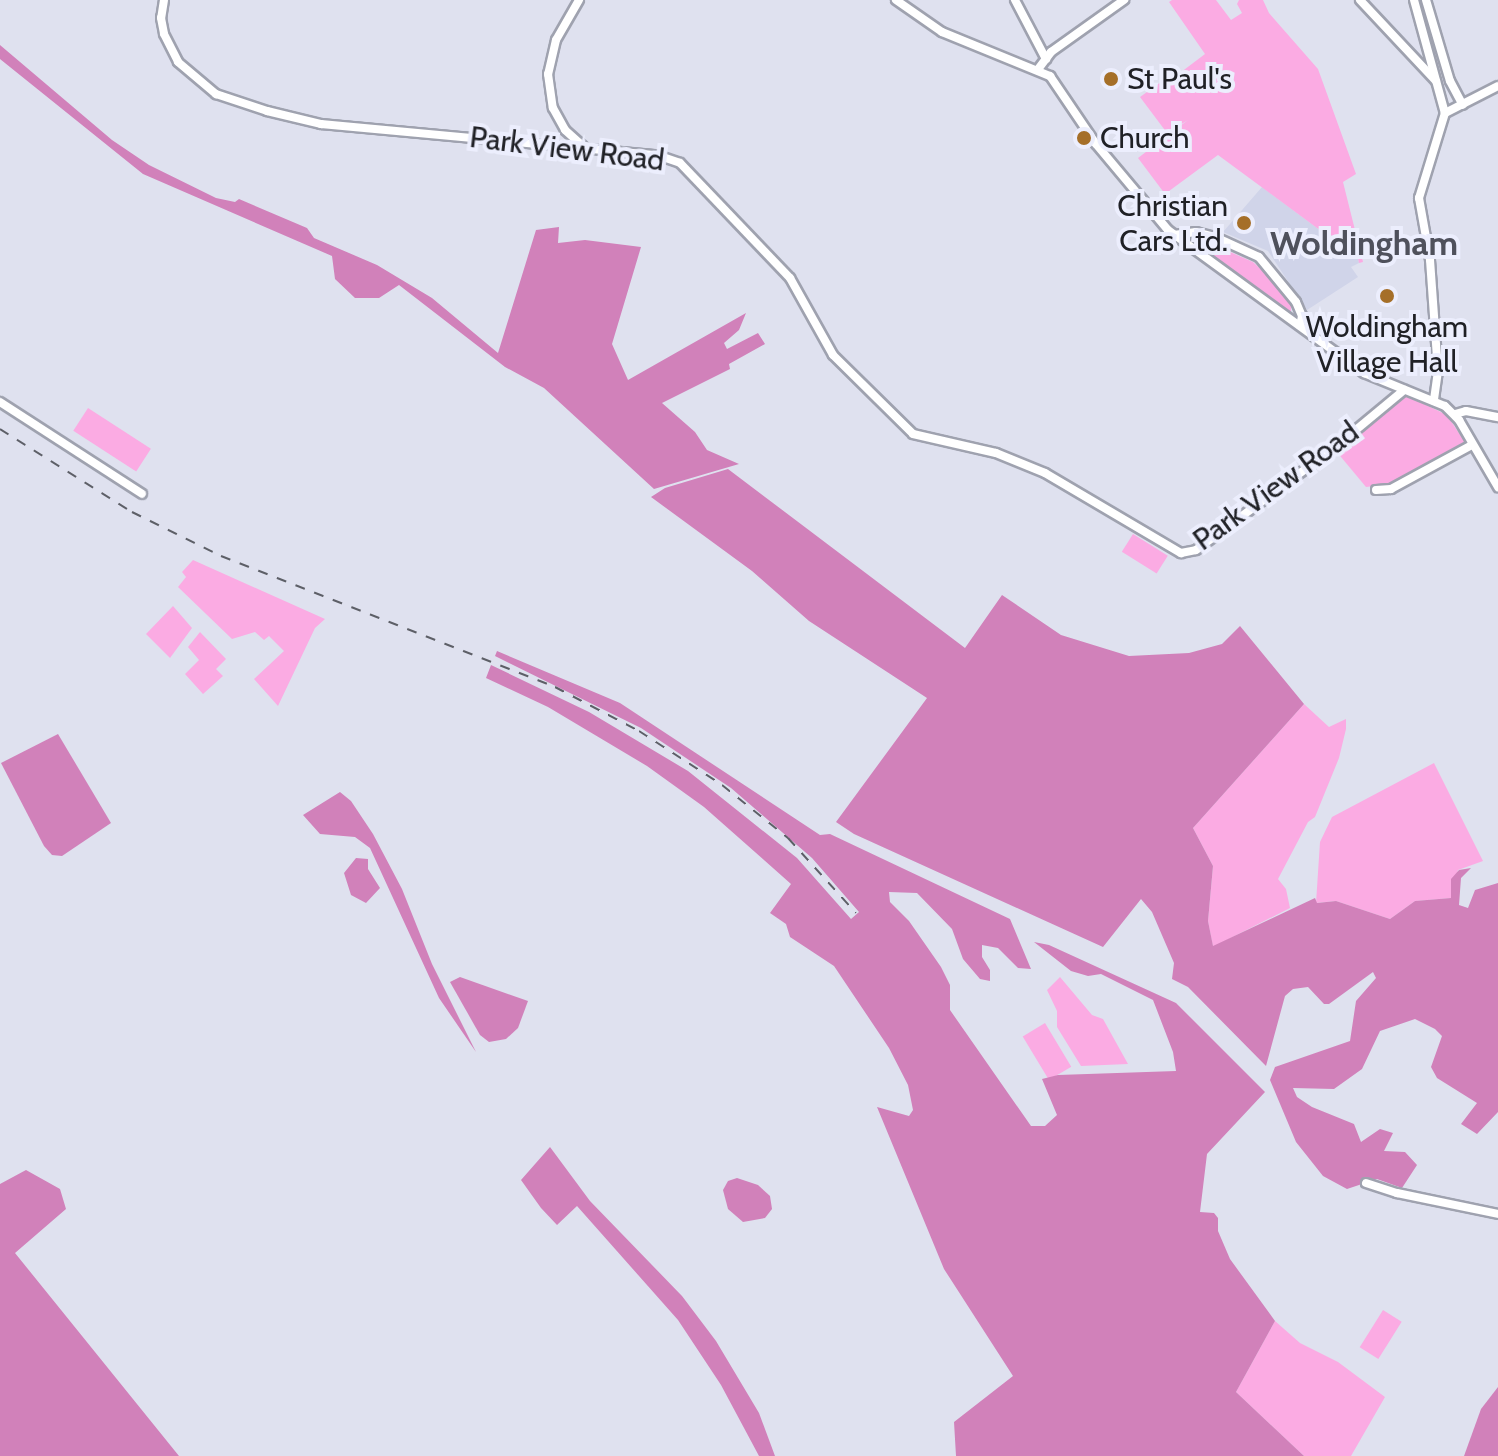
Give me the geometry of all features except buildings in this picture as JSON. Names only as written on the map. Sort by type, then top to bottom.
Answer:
[{"type":"street","name":"Park View Road","points":[[164,0],[161,18],[164,34],[178,62],[216,94],[243,103],[293,119],[321,124],[657,155],[689,170],[790,278],[833,355],[913,434],[996,453],[1045,473],[1181,553],[1196,550],[1334,448],[1404,390]]},
{"type":"street","points":[[579,0],[556,40],[548,74],[553,108],[565,130],[583,147]]},
{"type":"street","points":[[896,0],[951,36],[1039,68],[1050,76],[1120,175],[1174,235],[1364,373],[1434,401],[1455,414],[1498,487]]},
{"type":"street","points":[[1015,0],[1046,59]]},
{"type":"street","points":[[1039,68],[1046,59],[1124,0]]},
{"type":"street","points":[[1360,0],[1403,49],[1439,83]]},
{"type":"street","points":[[1414,0],[1445,113],[1419,198],[1430,260],[1438,371],[1434,401]]},
{"type":"street","points":[[1426,0],[1450,81],[1463,105]]},
{"type":"street","points":[[1445,113],[1495,88],[1498,101]]},
{"type":"street","points":[[1174,235],[1196,232],[1259,257],[1296,302],[1302,316],[1300,326]]},
{"type":"street","points":[[0,402],[142,494]]},
{"type":"street","points":[[1455,414],[1466,411],[1498,417]]},
{"type":"street","points":[[1376,490],[1391,489],[1472,445]]},
{"type":"street","points":[[1366,1183],[1397,1193],[1498,1214]]},
{"type":"shaded area","points":[[1216,0],[1231,20],[1242,13],[1237,4],[1239,0],[1263,0],[1269,13],[1318,69],[1356,174],[1343,182],[1363,262],[1359,263],[1354,238],[1346,243],[1317,228],[1218,155],[1165,194],[1138,158],[1188,120],[1167,133],[1140,97],[1161,82],[1164,85],[1205,54],[1169,2]]},
{"type":"shaded area","points":[[0,45],[112,140],[149,165],[216,198],[235,202],[239,199],[307,228],[314,238],[377,265],[432,298],[498,353],[536,230],[559,227],[558,243],[585,240],[641,247],[612,344],[628,380],[746,313],[739,330],[724,343],[727,349],[758,333],[765,344],[729,364],[730,369],[662,403],[695,432],[707,450],[739,464],[654,489],[544,388],[505,367],[399,285],[379,298],[355,298],[335,279],[332,256],[143,174],[0,59]]},
{"type":"shaded area","points":[[1262,187],[1317,228],[1346,243],[1354,238],[1359,263],[1351,267],[1358,277],[1307,310],[1268,251],[1223,232]]},
{"type":"shaded area","points":[[1196,237],[1253,262],[1280,287],[1291,305],[1291,313],[1188,238]]},
{"type":"shaded area","points":[[1405,395],[1447,415],[1466,444],[1392,484],[1366,487],[1336,451]]},
{"type":"shaded area","points":[[88,408],[151,449],[136,471],[73,431]]},
{"type":"shaded area","points":[[728,469],[965,648],[1002,595],[1061,635],[1129,656],[1189,653],[1222,644],[1240,626],[1304,704],[1193,828],[1213,866],[1208,921],[1213,946],[1315,898],[1317,903],[1336,901],[1390,919],[1415,901],[1451,898],[1451,879],[1459,870],[1471,868],[1461,878],[1459,905],[1468,908],[1475,890],[1498,883],[1498,1112],[1477,1134],[1461,1124],[1477,1103],[1437,1078],[1431,1067],[1442,1036],[1435,1029],[1415,1019],[1380,1031],[1362,1069],[1334,1089],[1293,1088],[1297,1097],[1312,1107],[1354,1124],[1361,1142],[1380,1129],[1393,1133],[1384,1151],[1405,1152],[1417,1165],[1402,1188],[1377,1179],[1347,1189],[1323,1176],[1296,1142],[1270,1080],[1275,1067],[1350,1041],[1356,1001],[1376,978],[1373,972],[1329,1004],[1324,1004],[1308,987],[1293,989],[1285,996],[1266,1066],[1188,987],[1172,979],[1174,963],[1152,912],[1141,899],[1103,947],[854,834],[836,822],[927,698],[809,621],[752,571],[651,497],[665,488]]},
{"type":"shaded area","points":[[1133,534],[1168,556],[1157,574],[1122,552]]},
{"type":"shaded area","points":[[193,560],[325,619],[315,628],[278,706],[254,679],[284,651],[269,636],[264,640],[255,632],[232,639],[178,587],[186,577],[182,572]]},
{"type":"shaded area","points":[[173,606],[192,628],[170,658],[146,634]]},
{"type":"shaded area","points":[[200,632],[226,659],[216,669],[223,676],[203,694],[185,674],[199,660],[188,647]]},
{"type":"shaded area","points":[[497,651],[620,703],[820,835],[830,834],[1010,919],[1031,969],[1018,968],[998,948],[982,945],[982,957],[990,970],[990,981],[980,979],[963,959],[952,929],[917,893],[889,892],[890,902],[909,921],[941,967],[950,985],[950,1010],[1031,1126],[1045,1126],[1057,1115],[1042,1079],[1058,1075],[1176,1071],[1173,1052],[1153,1000],[1101,974],[1088,976],[1071,971],[1034,942],[1049,945],[1176,1003],[1265,1092],[1207,1154],[1200,1212],[1214,1213],[1218,1218],[1218,1231],[1230,1259],[1275,1321],[1236,1392],[1304,1456],[956,1456],[954,1422],[1013,1376],[944,1269],[877,1107],[909,1116],[913,1110],[908,1085],[889,1048],[834,966],[790,937],[786,924],[770,913],[791,884],[704,807],[647,766],[548,707],[486,678],[491,665],[589,712],[688,771],[797,858],[851,919],[859,912],[812,858],[731,788],[641,728],[495,656]]},
{"type":"shaded area","points":[[1304,704],[1329,727],[1346,719],[1346,729],[1339,758],[1315,817],[1308,822],[1278,879],[1286,889],[1290,908],[1213,947],[1208,921],[1213,866],[1193,828]]},
{"type":"shaded area","points":[[58,734],[111,823],[62,856],[52,855],[44,846],[1,763]]},
{"type":"shaded area","points":[[1434,763],[1483,861],[1458,870],[1451,898],[1415,901],[1390,919],[1336,901],[1316,903],[1320,842],[1332,817]]},
{"type":"shaded area","points":[[340,792],[351,801],[373,834],[402,889],[432,964],[476,1052],[439,998],[370,848],[355,837],[320,834],[303,815]]},
{"type":"shaded area","points":[[356,858],[368,859],[368,869],[380,888],[366,903],[351,895],[344,873]]},
{"type":"shaded area","points":[[460,977],[528,1001],[518,1028],[506,1039],[489,1042],[480,1035],[450,982]]},
{"type":"shaded area","points":[[1060,977],[1092,1015],[1103,1019],[1128,1064],[1081,1066],[1057,1027],[1057,1011],[1047,990]]},
{"type":"shaded area","points":[[1045,1023],[1071,1067],[1049,1080],[1023,1036]]},
{"type":"shaded area","points":[[550,1147],[590,1201],[682,1296],[716,1341],[759,1413],[775,1456],[759,1456],[721,1385],[678,1320],[577,1206],[557,1225],[541,1208],[521,1180]]},
{"type":"shaded area","points":[[26,1170],[60,1189],[66,1209],[15,1253],[179,1456],[0,1456],[0,1184]]},
{"type":"shaded area","points":[[737,1178],[758,1185],[770,1196],[772,1209],[765,1218],[743,1222],[728,1209],[723,1190],[728,1181]]},
{"type":"shaded area","points":[[1383,1310],[1402,1322],[1378,1359],[1360,1347]]},
{"type":"shaded area","points":[[1275,1321],[1300,1343],[1338,1362],[1385,1397],[1351,1456],[1304,1456],[1236,1392]]},
{"type":"shaded area","points":[[1498,1387],[1498,1456],[1464,1456],[1481,1409]]},
{"type":"railway","points":[[0,429],[132,512],[221,556],[555,687],[639,731],[722,785],[788,838],[856,913]]},
{"type":"place","name":"St Paul's","points":[[1111,79]]},
{"type":"place","name":"Church","points":[[1084,138]]},
{"type":"place","name":"Christian Cars Ltd.","points":[[1244,223]]},
{"type":"place","name":"Woldingham Village Hall","points":[[1387,296]]},
{"type":"district","name":"Woldingham","points":[[1364,244]]}]
